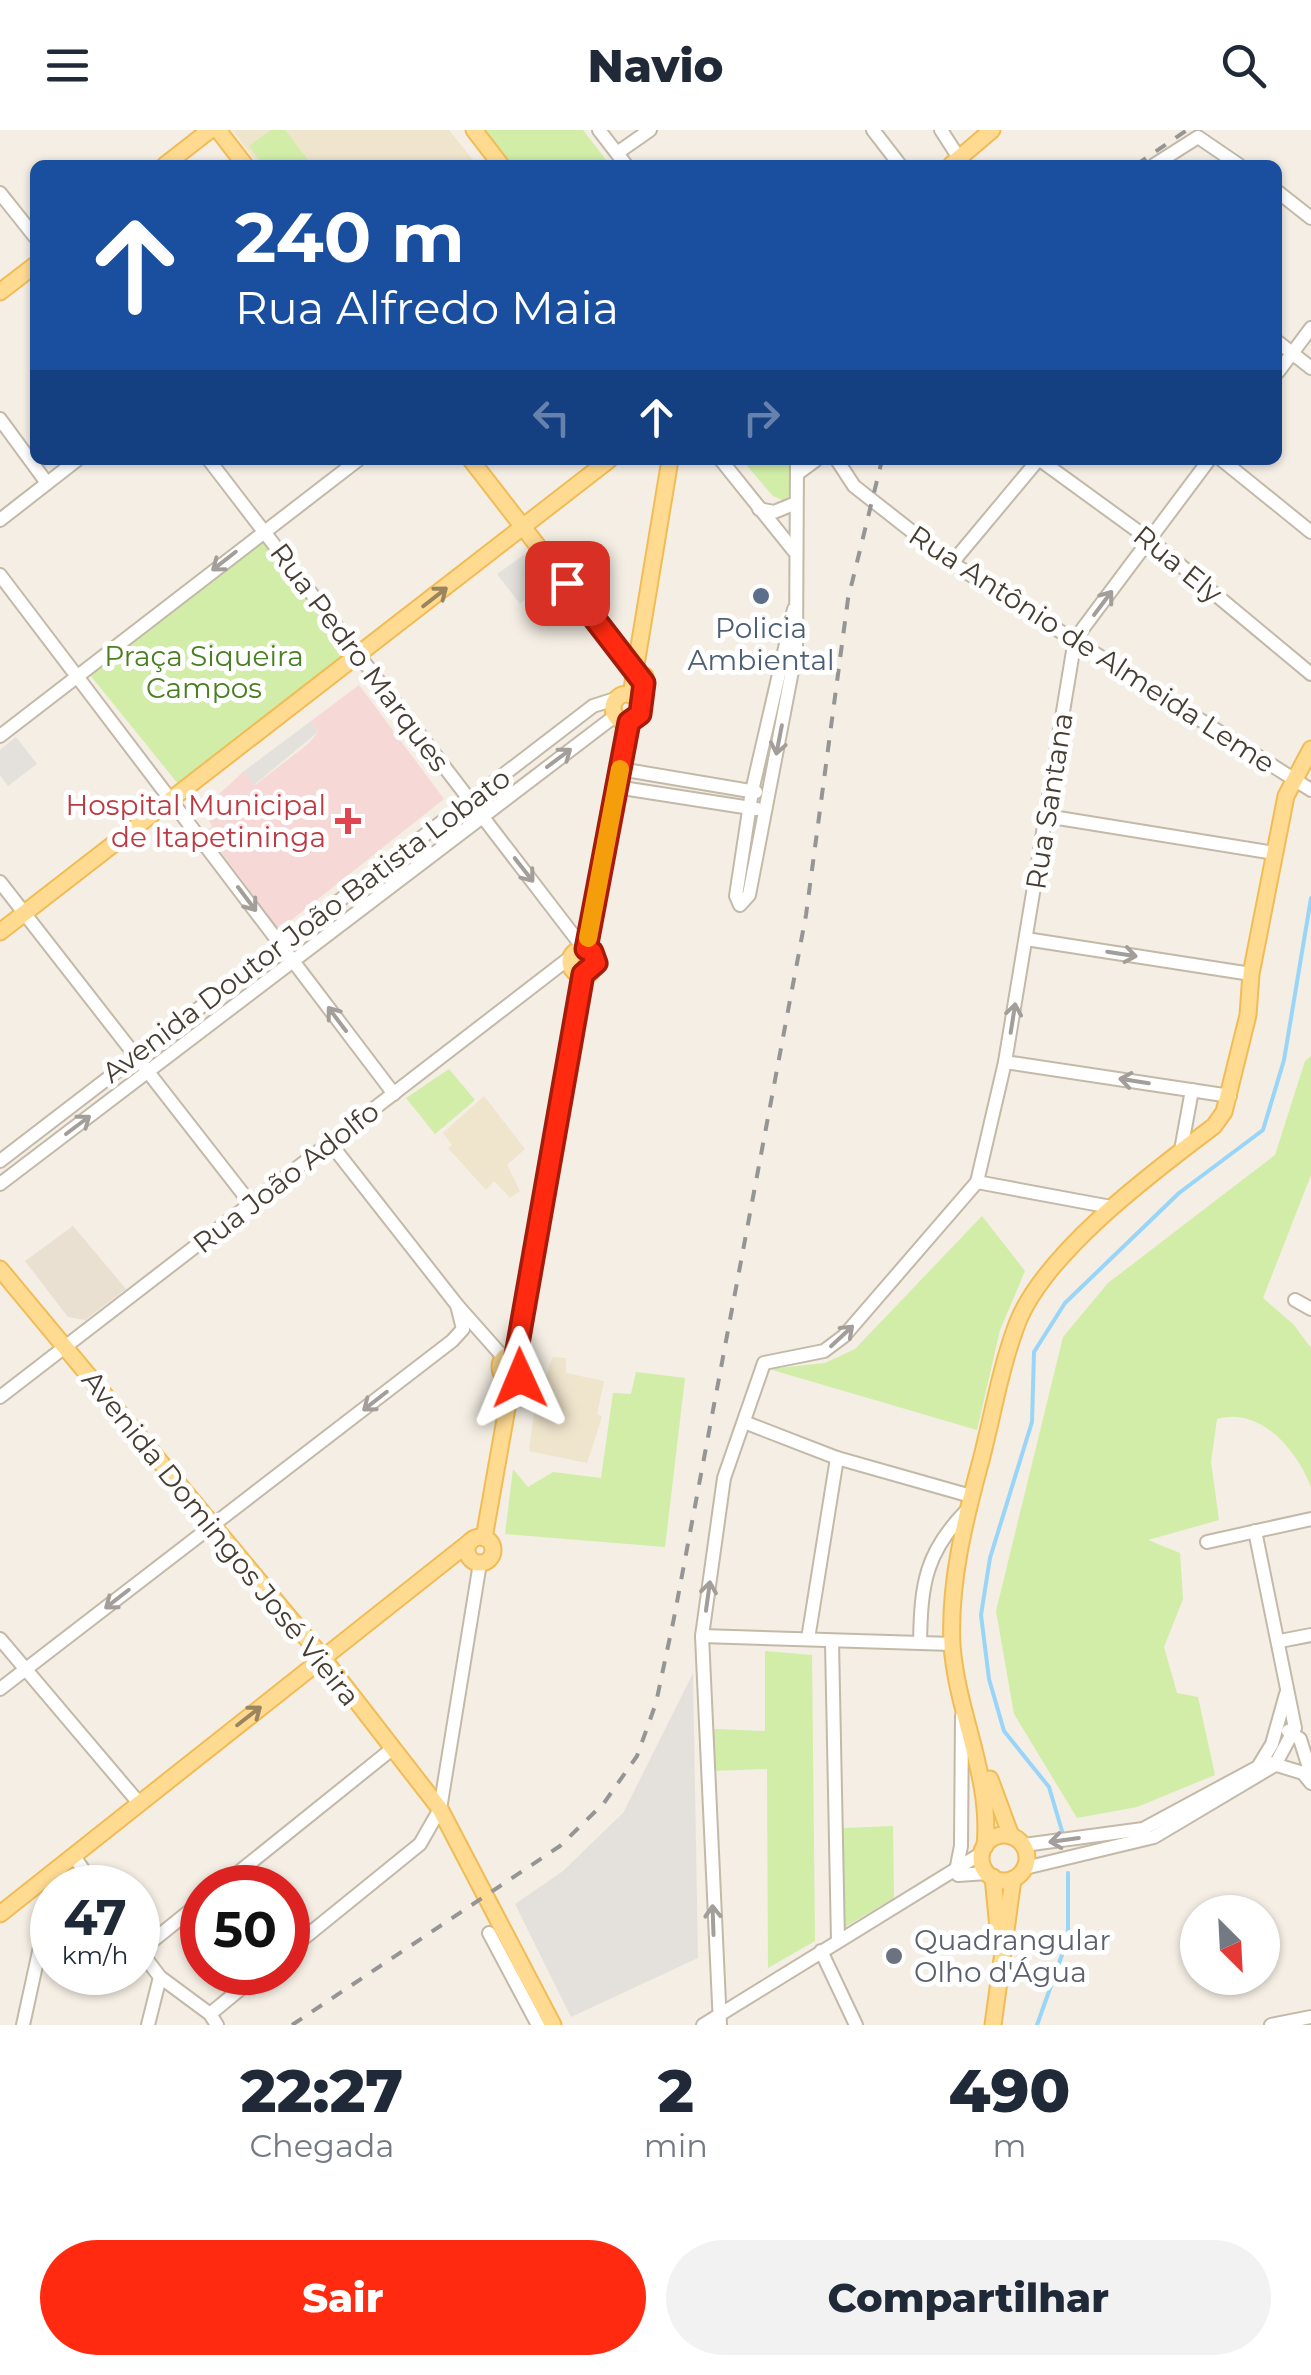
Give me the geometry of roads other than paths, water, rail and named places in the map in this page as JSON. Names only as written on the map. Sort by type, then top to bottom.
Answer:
[{"type":"main road","points":[[171,160],[210,130]]},
{"type":"main road","points":[[218,130],[241,160]]},
{"type":"main road","points":[[474,130],[497,160]]},
{"type":"main road","points":[[957,160],[992,130]]},
{"type":"main road","points":[[0,292],[30,269]]},
{"type":"main road","points":[[475,465],[640,678]]},
{"type":"main road","points":[[0,932],[603,465]]},
{"type":"main road","points":[[59,1865],[478,1540],[512,1380],[520,1378],[526,1369],[510,1356],[583,974],[574,970],[620,769],[622,719],[640,678],[647,603],[669,465]]},
{"type":"main road","points":[[622,719],[637,718],[629,699]]},
{"type":"main road","points":[[1003,1978],[984,1850],[986,1792],[962,1709],[952,1644],[958,1555],[970,1502],[1018,1322],[1056,1268],[1111,1207],[1214,1126],[1230,1096],[1286,796],[1311,749]]},
{"type":"main road","name":"Avenida Domingos José Vieira","points":[[0,1268],[323,1658],[440,1809],[553,2025]]},
{"type":"main road","points":[[478,1540],[493,1552],[480,1564]]},
{"type":"main road","points":[[962,1709],[1017,1841],[1019,1873],[993,2025]]},
{"type":"main road","points":[[984,1850],[996,1836],[1017,1841]]},
{"type":"main road","points":[[990,1875],[1019,1873]]},
{"type":"main road","points":[[0,1914],[30,1889]]},
{"type":"street","points":[[599,130],[622,160]]},
{"type":"street","points":[[617,153],[650,130]]},
{"type":"street","points":[[873,130],[896,160]]},
{"type":"street","points":[[941,130],[954,160]]},
{"type":"street","points":[[1162,160],[1198,137],[1232,160]]},
{"type":"street","points":[[0,193],[30,231]]},
{"type":"street","points":[[1282,195],[1311,218]]},
{"type":"street","points":[[1282,367],[1311,328]]},
{"type":"street","points":[[1282,345],[1311,368]]},
{"type":"street","points":[[0,419],[30,460]]},
{"type":"street","points":[[34,465],[47,483]]},
{"type":"street","points":[[0,520],[70,465]]},
{"type":"street","name":"Rua Pedro Marques","points":[[213,465],[581,951]]},
{"type":"street","points":[[0,736],[351,465]]},
{"type":"street","points":[[724,465],[794,551]]},
{"type":"street","name":"Rua Antônio de Almeida Leme","points":[[839,465],[862,494],[952,562],[1294,783],[1311,790]]},
{"type":"street","points":[[952,562],[1035,465]]},
{"type":"street","name":"Rua Ely","points":[[1046,465],[1150,540],[1311,674]]},
{"type":"street","name":"Rua Santana","points":[[977,1182],[1006,1062],[1076,639],[1205,465]]},
{"type":"street","points":[[1228,465],[1311,532]]},
{"type":"street","points":[[794,610],[748,808],[736,896],[740,905],[749,895],[796,650],[797,467]]},
{"type":"street","points":[[757,508],[774,512],[796,503]]},
{"type":"street","points":[[0,575],[78,676],[178,793],[280,944],[394,1094]]},
{"type":"street","name":"Avenida Doutor João Batista Lobato","points":[[0,1160],[593,706],[629,699]]},
{"type":"street","name":"Avenida Doutor João Batista Lobato","points":[[0,1184],[482,816],[622,719]]},
{"type":"street","points":[[620,769],[768,794]]},
{"type":"street","points":[[616,787],[766,810]]},
{"type":"street","points":[[1046,816],[1274,852]]},
{"type":"street","points":[[0,882],[250,1204]]},
{"type":"street","points":[[1026,939],[1252,974]]},
{"type":"street","name":"Rua João Adolfo","points":[[0,1397],[581,951]]},
{"type":"street","points":[[1006,1062],[1230,1096]]},
{"type":"street","points":[[1182,1150],[1192,1090]]},
{"type":"street","points":[[330,1142],[457,1306],[488,1341],[510,1356]]},
{"type":"street","points":[[718,2021],[702,1636],[724,1478],[764,1363],[824,1351],[844,1336],[977,1182],[1111,1207]]},
{"type":"street","points":[[1294,1300],[1311,1309]]},
{"type":"street","points":[[0,1689],[452,1341],[464,1329],[457,1306]]},
{"type":"street","points":[[452,1341],[488,1341]]},
{"type":"street","points":[[744,1422],[970,1502],[942,1534],[923,1579],[920,1643]]},
{"type":"street","points":[[808,1639],[837,1458]]},
{"type":"street","points":[[1207,1542],[1311,1518]]},
{"type":"street","points":[[1255,1531],[1288,1682],[1294,1732],[1311,1774]]},
{"type":"street","points":[[310,1934],[420,1844],[440,1809],[480,1564]]},
{"type":"street","points":[[1280,1641],[1311,1635]]},
{"type":"street","points":[[702,1636],[952,1644]]},
{"type":"street","points":[[0,1639],[138,1803]]},
{"type":"street","points":[[832,1642],[838,1941]]},
{"type":"street","points":[[1019,1873],[1154,1837],[1274,1750],[1288,1682]]},
{"type":"street","points":[[953,1874],[960,1846],[962,1709]]},
{"type":"street","points":[[1017,1841],[1143,1829],[1258,1767],[1294,1732]]},
{"type":"street","points":[[248,1865],[392,1749]]},
{"type":"street","points":[[1274,1750],[1311,1782]]},
{"type":"street","points":[[703,2025],[718,2021],[821,1951],[953,1874],[984,1850]]},
{"type":"street","points":[[73,1855],[80,1865]]},
{"type":"street","points":[[953,1874],[990,1875]]},
{"type":"street","points":[[160,1933],[180,1918]]},
{"type":"street","points":[[489,1933],[538,2025]]},
{"type":"street","points":[[821,1951],[856,2025]]},
{"type":"street","points":[[160,1977],[214,2019],[239,1995]]},
{"type":"street","points":[[23,2025],[30,1994]]},
{"type":"street","points":[[148,2025],[156,1995]]},
{"type":"street","points":[[1271,2025],[1311,2016]]},
{"type":"waterway","points":[[1062,1831],[1049,1787],[1004,1731],[989,1679],[981,1615],[990,1558],[1032,1422],[1034,1352],[1065,1303],[1179,1193],[1263,1130],[1284,1060],[1311,898]]},
{"type":"waterway","points":[[1037,2025],[1068,1938],[1068,1873]]},
{"type":"railway","points":[[1143,160],[1187,130]]},
{"type":"railway","points":[[292,2025],[560,1846],[604,1803],[637,1756],[656,1703],[674,1618],[806,915],[848,599],[881,465]]},
{"type":"place","name":"Policia Ambiental","points":[[761,596]]},
{"type":"place","name":"Hospital Municipal de Itapetininga","points":[[348,821]]},
{"type":"place","name":"Quadrangular Olho d'Água","points":[[894,1956]]},
{"type":"park label","name":"Praça Siqueira Campos","points":[[204,672]]}]
